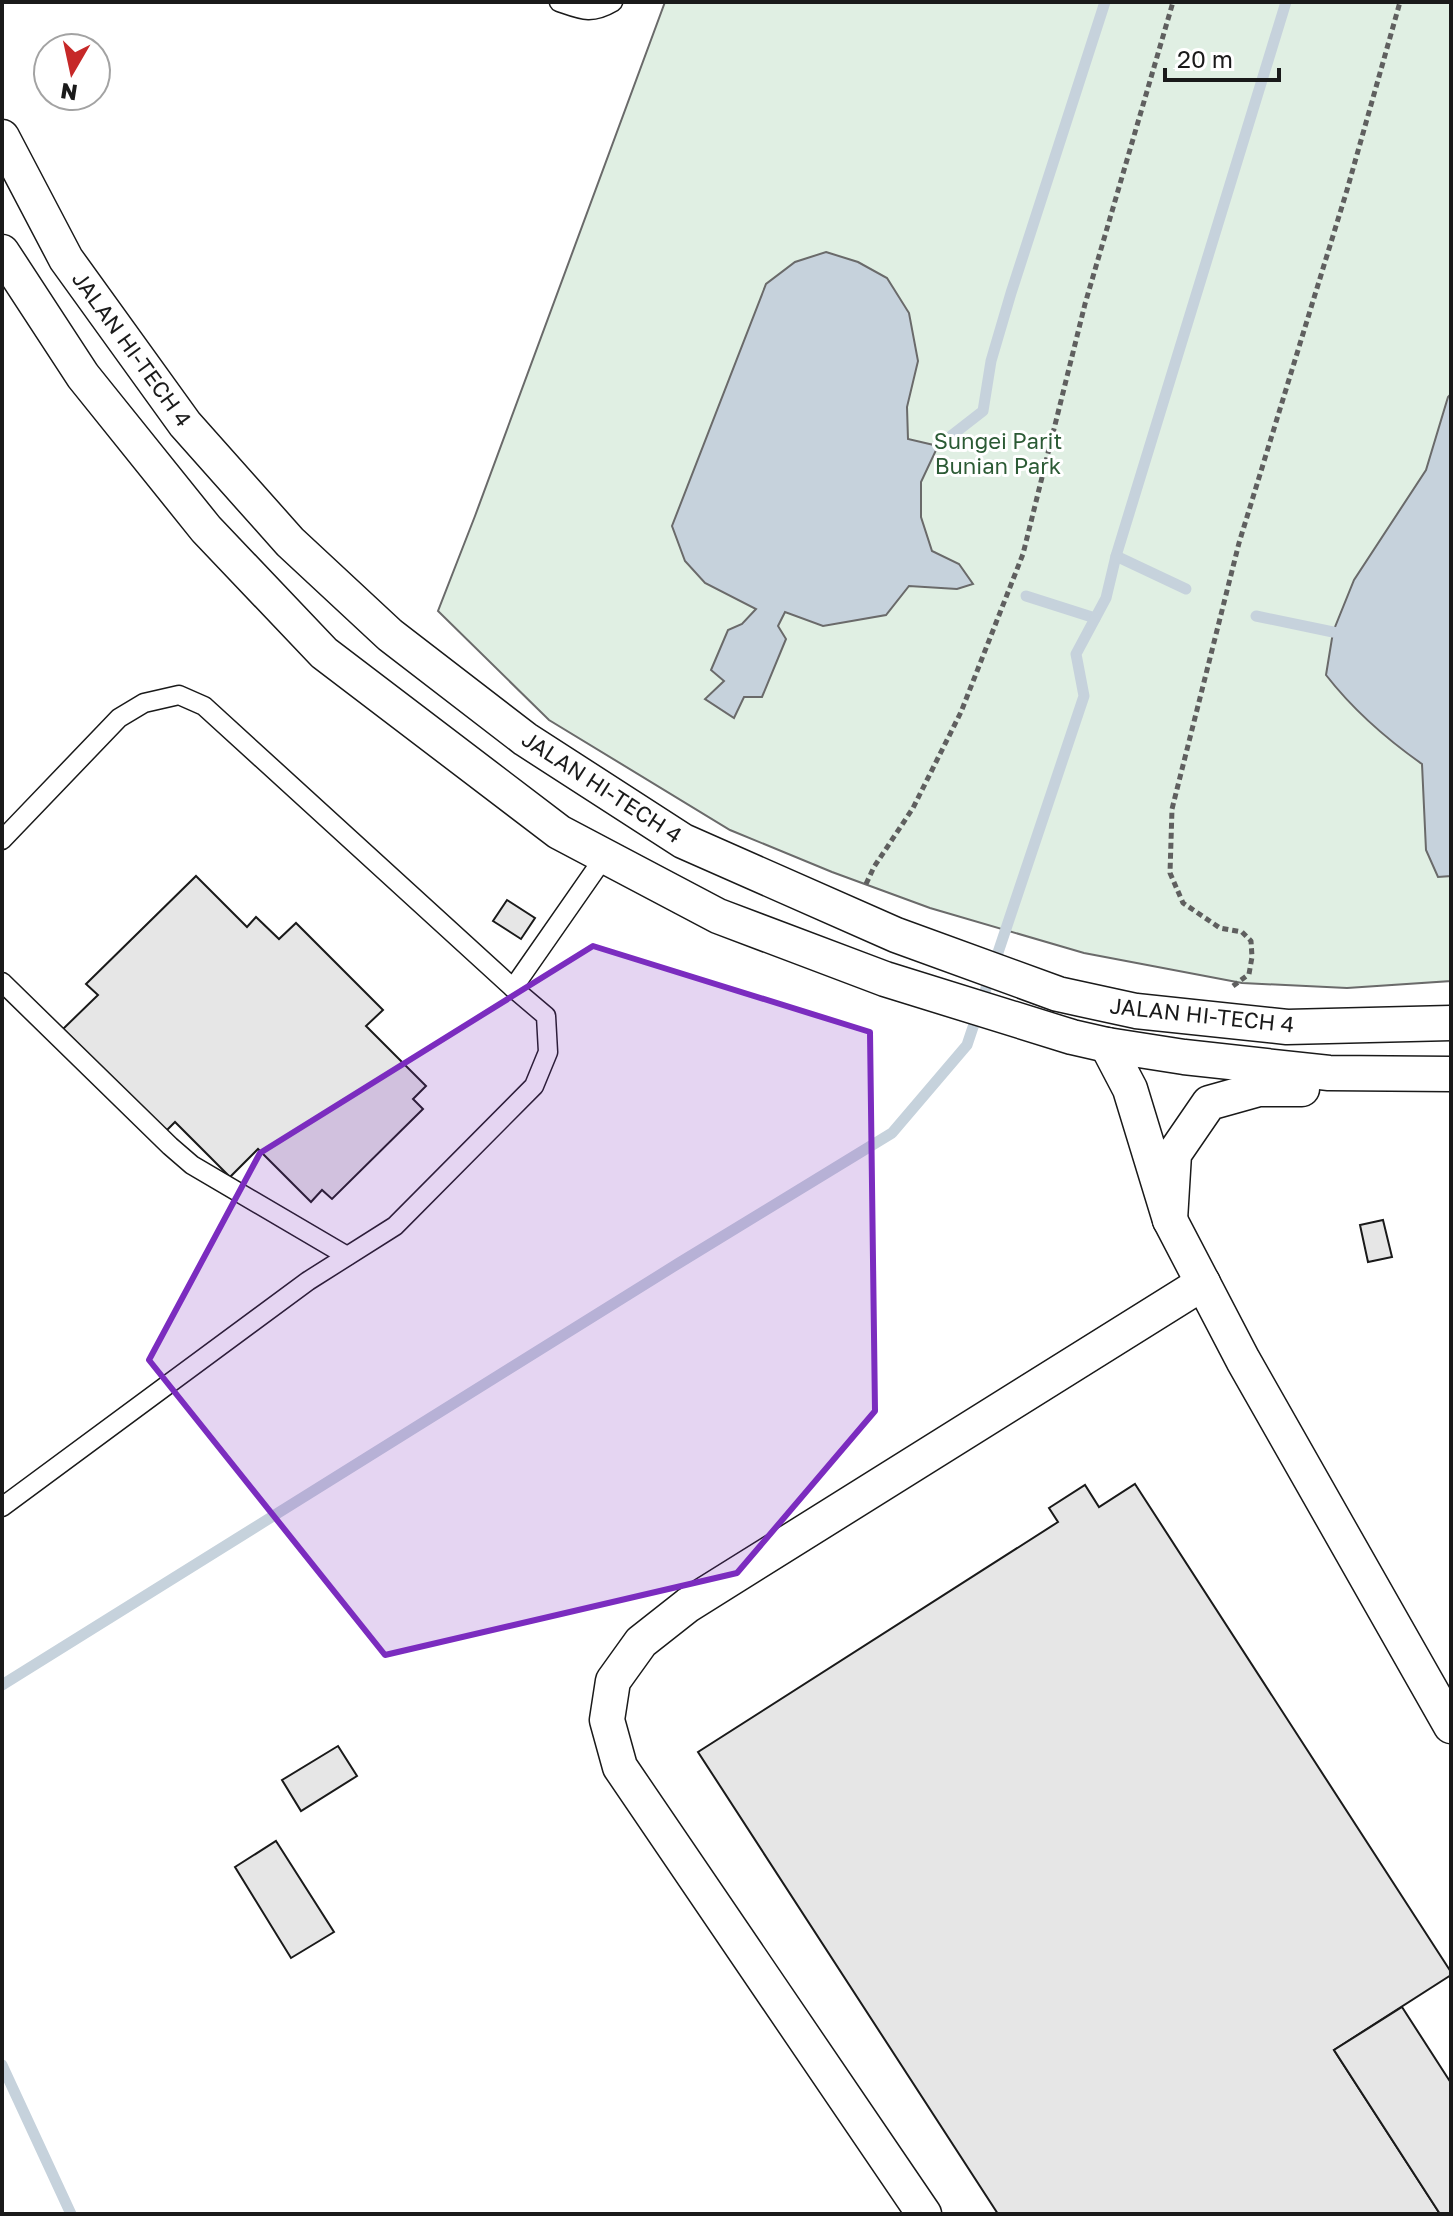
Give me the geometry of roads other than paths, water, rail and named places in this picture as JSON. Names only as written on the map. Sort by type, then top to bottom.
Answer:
[{"type":"street","name":"JALAN HI-TECH 4","points":[[2,137],[66,259],[185,424],[290,542],[390,635],[525,739],[683,841],[896,935],[1058,994],[1136,1011],[1287,1027],[1451,1023]]},
{"type":"street","name":"JALAN HI-TECH 4","points":[[2,252],[92,388],[206,529],[324,653],[559,832],[718,916],[885,979],[1072,1037],[1184,1057],[1329,1073],[1448,1074]]},
{"type":"street","points":[[1107,1045],[1130,1089],[1170,1220],[1243,1360],[1451,1726]]},
{"type":"street","points":[[1170,1220],[1174,1154],[1209,1103],[1259,1089],[1331,1089],[1448,1074]]},
{"type":"street","points":[[924,2214],[620,1767],[607,1720],[613,1681],[641,1642],[688,1605],[1203,1283]]},
{"type":"lane","points":[[559,2],[584,11],[600,10],[613,2]]},
{"type":"lane","points":[[2,840],[119,718],[144,703],[179,695],[204,706],[546,1016],[548,1052],[534,1086],[395,1226],[308,1281],[2,1507]]},
{"type":"lane","points":[[513,988],[605,856]]},
{"type":"lane","points":[[2,982],[192,1165],[347,1256]]},
{"type":"waterway","points":[[938,446],[983,411],[991,361],[1011,293],[1105,2]]},
{"type":"waterway","points":[[2,1685],[892,1133],[967,1045],[1084,696],[1076,654],[1106,598],[1116,556],[1286,2]]},
{"type":"waterway","points":[[1116,556],[1186,589]]},
{"type":"waterway","points":[[1026,596],[1095,618]]},
{"type":"waterway","points":[[1256,616],[1333,632]]},
{"type":"waterway","points":[[2,2065],[71,2214]]},
{"type":"park label","name":"Sungei Parit Bunian Park","points":[[998,454]]}]
